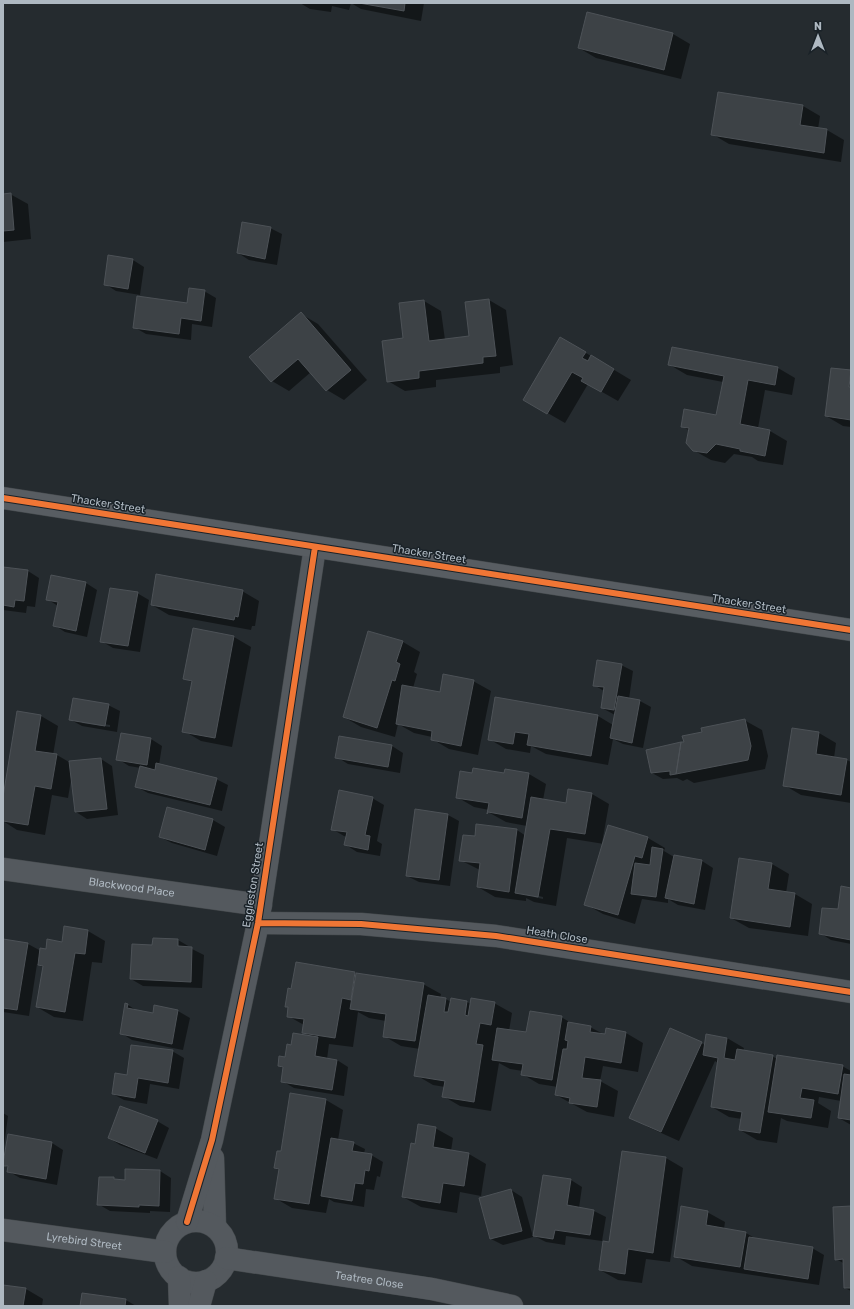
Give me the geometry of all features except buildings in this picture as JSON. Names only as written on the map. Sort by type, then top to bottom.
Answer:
[{"type":"street","name":"Thacker Street","points":[[3,498],[851,630]]},
{"type":"street","name":"Eggleston Street","points":[[187,1222],[212,1140],[260,914],[315,546]]},
{"type":"street","name":"Blackwood Place","points":[[3,869],[260,914]]},
{"type":"street","name":"Heath Close","points":[[260,914],[496,936],[851,992]]},
{"type":"street","name":"Eggleston Street","points":[[212,1140],[215,1227]]},
{"type":"street","points":[[187,1222],[206,1222],[215,1227],[227,1246],[223,1268],[216,1276],[206,1281],[197,1283],[187,1281],[179,1277],[167,1262],[165,1252],[168,1239],[176,1229],[187,1222]]},
{"type":"street","name":"Lyrebird Street","points":[[3,1230],[165,1252]]},
{"type":"street","name":"Teatree Close","points":[[226,1258],[432,1288],[512,1306]]},
{"type":"street","points":[[179,1277],[180,1306]]},
{"type":"street","points":[[199,1306],[206,1281]]},
{"type":"cycle path","points":[[3,498],[851,630]]},
{"type":"cycle path","points":[[187,1222],[212,1140],[258,923],[315,547]]},
{"type":"cycle path","points":[[258,923],[361,924],[496,936],[851,992]]}]
